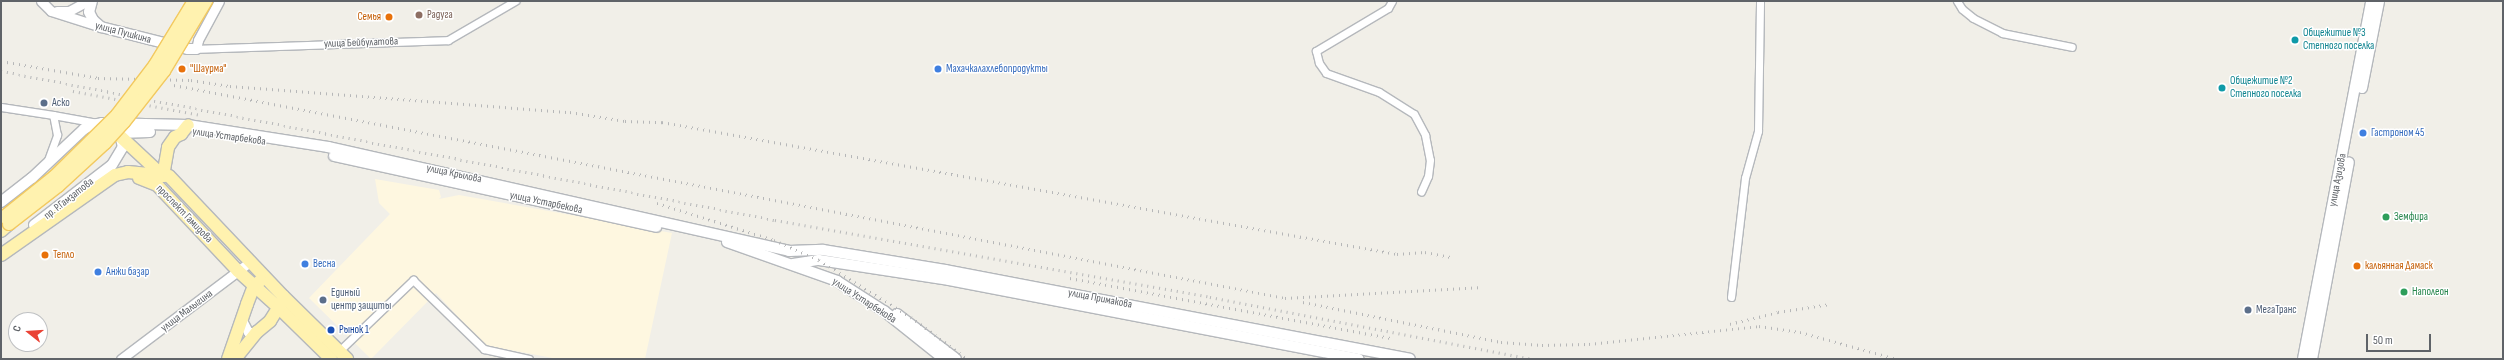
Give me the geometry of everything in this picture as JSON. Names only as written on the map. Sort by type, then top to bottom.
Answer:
[{"type":"main road","points":[[88,1],[89,12],[93,20],[101,27]]},
{"type":"main road","points":[[4,224],[117,115],[155,65],[194,1]]},
{"type":"main road","points":[[4,224],[58,186],[105,143],[124,122],[164,70],[206,1]]},
{"type":"main road","name":"улица Азизова","points":[[2303,359],[2372,1]]},
{"type":"main road","name":"улица Азизова","points":[[2312,359],[2379,1]]},
{"type":"main road","name":"улица Пушкина","points":[[101,27],[188,49],[196,49]]},
{"type":"main road","points":[[1,202],[45,166],[84,129],[97,123],[118,132],[166,176]]},
{"type":"main road","points":[[166,176],[165,157],[175,137],[186,128]]},
{"type":"main road","name":"улица Устарбекова","points":[[118,132],[186,128],[275,144],[729,243],[837,281],[884,311],[944,359]]},
{"type":"main road","name":"улица Крылова","points":[[186,128],[328,147],[796,250]]},
{"type":"main road","name":"пр. Р.Гамзатова","points":[[1,252],[112,165],[123,147],[118,132]]},
{"type":"main road","points":[[1,255],[115,175],[128,172],[166,176]]},
{"type":"main road","name":"проспект Гамидова","points":[[166,176],[251,261],[281,302]]},
{"type":"main road","name":"проспект Гамидова","points":[[1,258],[14,252],[105,188],[119,180],[134,177],[157,185],[235,274],[281,302],[339,356]]},
{"type":"main road","points":[[820,263],[792,264],[796,250],[820,263],[888,308],[956,359]]},
{"type":"main road","name":"улица Примакова","points":[[796,250],[823,250],[945,270],[1410,359]]},
{"type":"main road","name":"улица Примакова","points":[[820,263],[949,280],[1358,359]]},
{"type":"main road","points":[[228,359],[254,286],[264,277]]},
{"type":"main road","points":[[234,359],[257,332],[270,321],[281,302]]},
{"type":"street","points":[[41,1],[51,10],[69,11],[88,1]]},
{"type":"street","points":[[196,49],[198,40],[219,1]]},
{"type":"street","name":"улица Бейбулатова","points":[[196,49],[448,40],[515,1]]},
{"type":"street","points":[[1392,1],[1388,8],[1316,51],[1319,63],[1326,73],[1379,92],[1414,114],[1425,135],[1430,160],[1428,176],[1421,192]]},
{"type":"street","points":[[1731,297],[1745,178],[1758,131],[1760,1]]},
{"type":"street","points":[[1957,1],[1962,9],[1973,18],[2002,33],[2072,47]]},
{"type":"street","name":"улица Пушкина","points":[[51,10],[101,27]]},
{"type":"street","points":[[1,107],[97,123]]},
{"type":"street","points":[[45,166],[57,135],[53,115]]},
{"type":"street","name":"улица Малыгина","points":[[122,359],[251,261]]},
{"type":"street","points":[[339,356],[413,280],[484,349],[529,359]]},
{"type":"street","points":[[242,320],[245,329],[248,332],[257,332]]},
{"type":"shaded area","points":[[375,179],[439,190],[441,197],[439,199],[459,195],[672,233],[645,359],[558,359],[484,345],[436,293],[371,359],[309,298],[390,214],[379,203]]},
{"type":"railway","points":[[1,61],[98,78],[191,80],[230,86],[570,112],[625,121],[662,122],[1397,254],[1425,252],[1451,257]]},
{"type":"railway","points":[[1,71],[775,220],[1210,297],[1531,359]]},
{"type":"railway","points":[[174,85],[1285,298],[1479,287]]},
{"type":"railway","points":[[73,91],[201,115]]},
{"type":"railway","points":[[657,203],[774,240],[819,260],[911,317],[968,359]]},
{"type":"railway","points":[[1070,278],[1390,338]]},
{"type":"railway","points":[[1303,302],[1501,342],[1542,345],[1589,344],[1759,326],[1800,332],[1897,359]]},
{"type":"railway","points":[[1730,324],[1778,312],[1830,304]]},
{"type":"place","name":"Радуга","points":[[419,15]]},
{"type":"place","name":"Семья","points":[[389,17]]},
{"type":"place","name":"Общежитие №3 Степного поселка","points":[[2295,40]]},
{"type":"place","name":"\"Шаурма\"","points":[[182,69]]},
{"type":"place","name":"Махачкалахлебопродукты","points":[[938,69]]},
{"type":"place","name":"Общежитие №2 Степного поселка","points":[[2222,88]]},
{"type":"place","name":"Аско","points":[[44,103]]},
{"type":"place","name":"Гастроном 45","points":[[2363,133]]},
{"type":"place","name":"Земфира","points":[[2386,217]]},
{"type":"place","name":"Тепло","points":[[45,255]]},
{"type":"place","name":"Весна","points":[[305,264]]},
{"type":"place","name":"кальянная Дамаск","points":[[2357,266]]},
{"type":"place","name":"Анжи базар","points":[[98,272]]},
{"type":"place","name":"Наполеон","points":[[2404,292]]},
{"type":"place","name":"Единый центр защиты","points":[[323,300]]},
{"type":"place","name":"МегаТранс","points":[[2248,310]]},
{"type":"place","name":"Рынок 1","points":[[331,330]]}]
